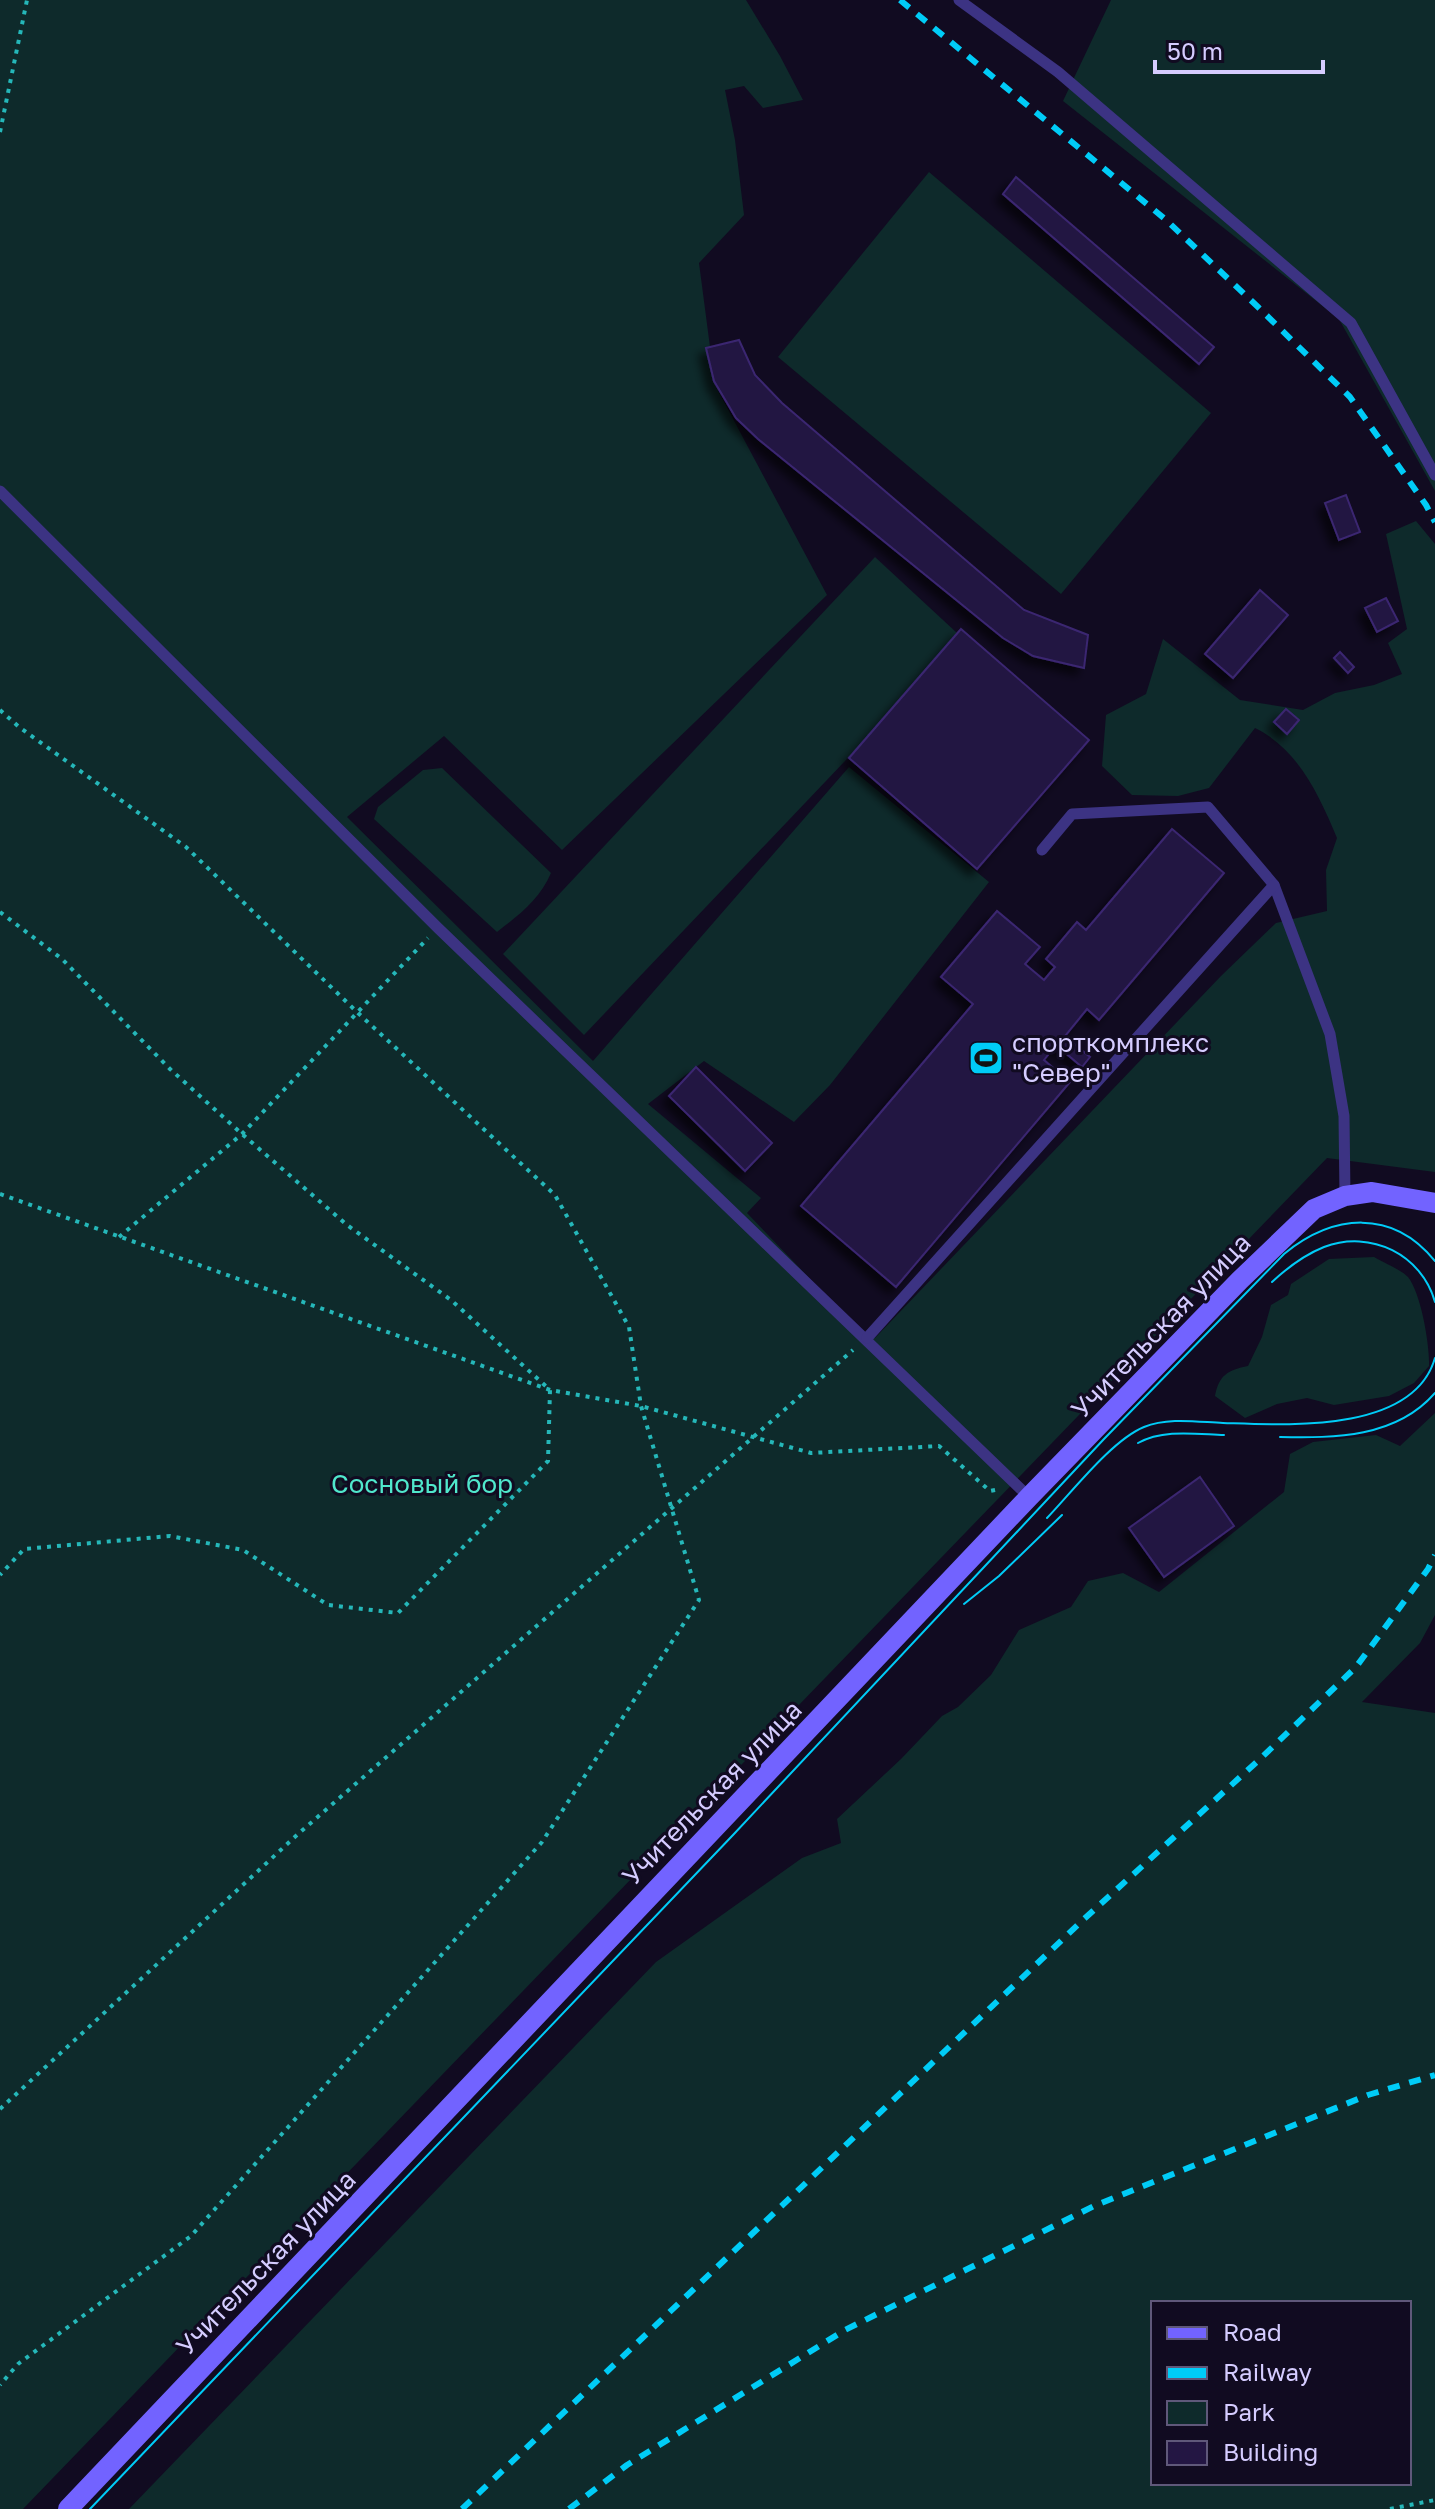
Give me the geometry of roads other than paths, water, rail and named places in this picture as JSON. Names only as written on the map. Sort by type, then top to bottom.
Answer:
[{"type":"main road","name":"Учительская улица","points":[[68,2509],[1024,1492],[1293,1229],[1314,1209],[1345,1196],[1372,1192],[1435,1203]]},
{"type":"lane","points":[[959,0],[1058,72],[1351,323],[1435,475]]},
{"type":"lane","points":[[0,491],[438,928],[1024,1492]]},
{"type":"lane","points":[[1042,850],[1072,814],[1208,807],[1274,885],[1330,1034],[1344,1116],[1345,1196]]},
{"type":"lane","points":[[867,1338],[1274,885]]},
{"type":"tram line","points":[[90,2509],[733,1835],[1104,1439],[1284,1254],[1322,1231],[1362,1223],[1381,1225],[1400,1232],[1435,1261]]},
{"type":"tram line","points":[[1272,1282],[1317,1250],[1342,1242],[1359,1241],[1376,1244],[1407,1259],[1419,1271],[1435,1302]]},
{"type":"tram line","points":[[1047,1518],[1106,1455],[1144,1427],[1173,1421],[1279,1424],[1344,1420],[1375,1412],[1401,1400],[1422,1383],[1435,1358]]},
{"type":"tram line","points":[[1280,1437],[1343,1435],[1383,1427],[1419,1408],[1435,1393]]},
{"type":"tram line","points":[[1138,1443],[1169,1434],[1224,1435]]},
{"type":"tram line","points":[[964,1604],[999,1576],[1062,1515]]},
{"type":"railway","points":[[900,0],[1165,219],[1258,307],[1350,397],[1435,522]]},
{"type":"railway","points":[[462,2509],[1083,1920],[1356,1667],[1435,1555]]},
{"type":"railway","points":[[569,2509],[627,2465],[845,2330],[1094,2206],[1368,2095],[1435,2075]]},
{"type":"place","name":"спорткомплекс \"Север\"","points":[[986,1058]]},
{"type":"park label","name":"Сосновый бор","points":[[422,1484]]}]
